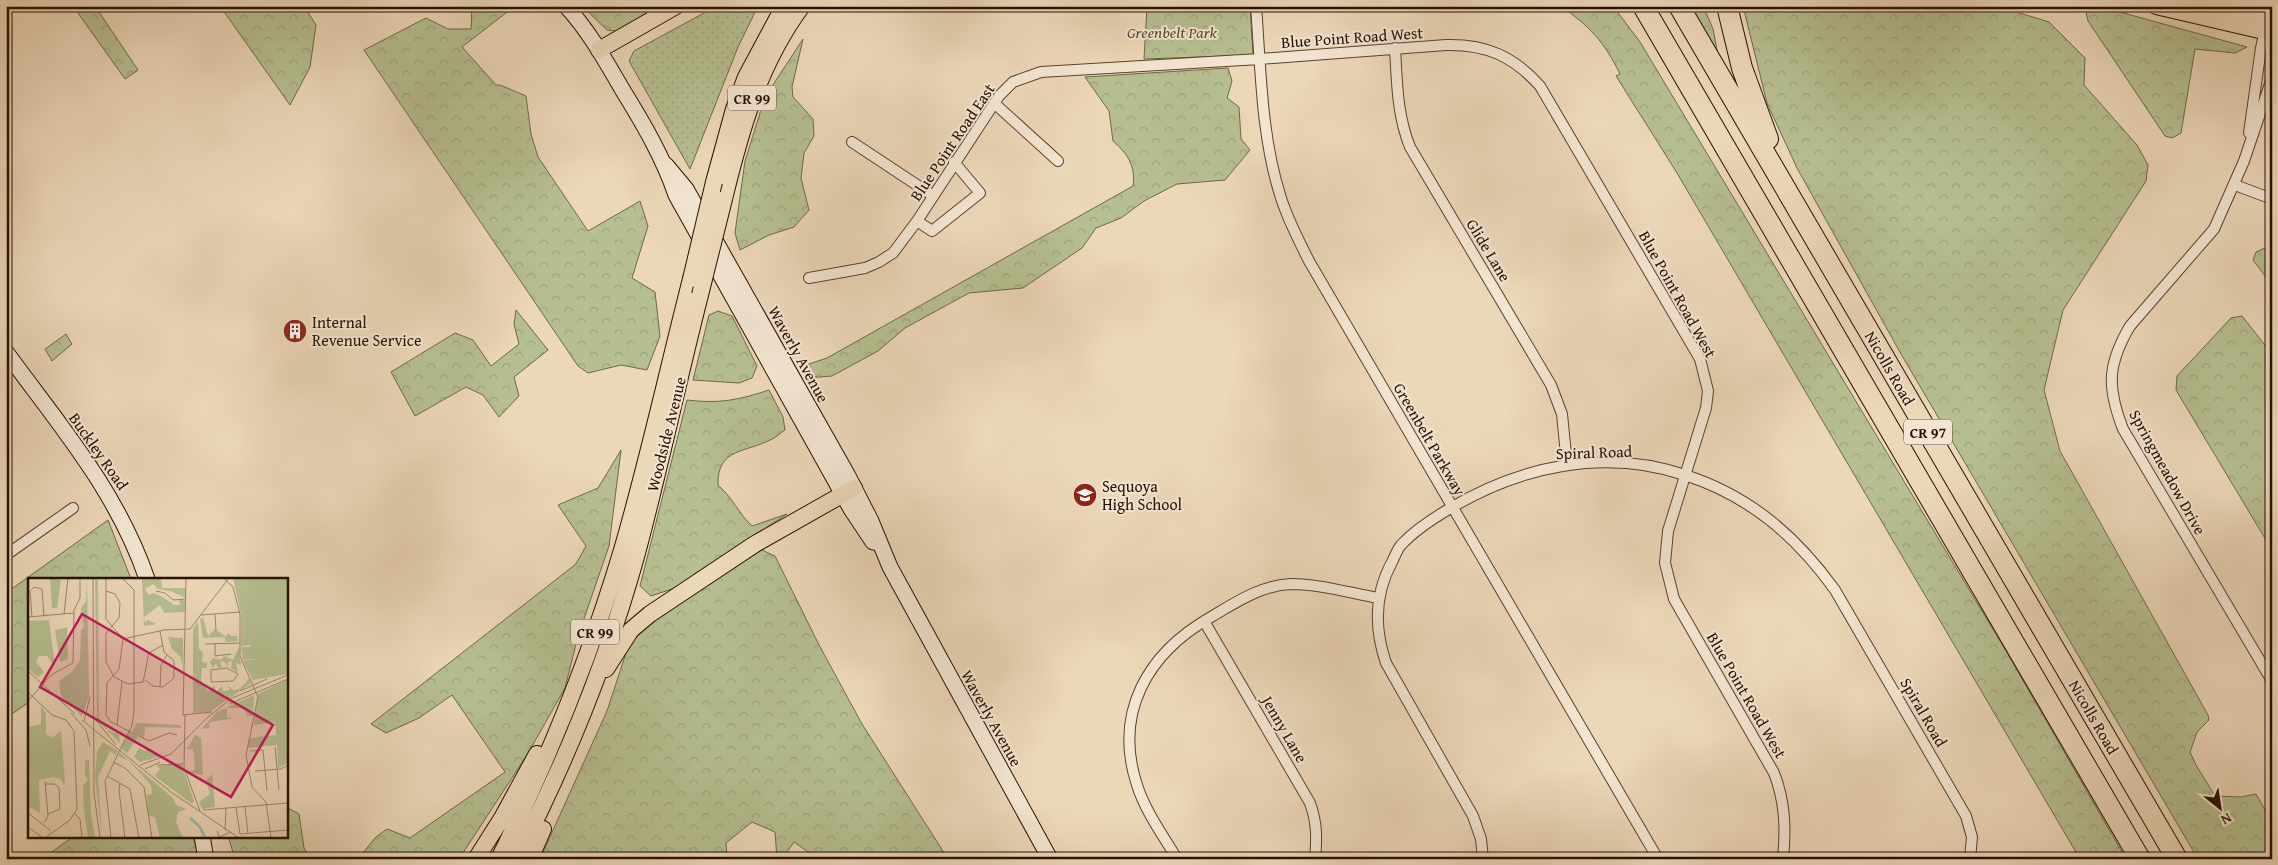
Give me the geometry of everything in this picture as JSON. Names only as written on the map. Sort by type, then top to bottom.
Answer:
[{"type":"highway","points":[[1632,6],[1661,51],[1696,98]]},
{"type":"highway","name":"Nicolls Road","points":[[1643,6],[2140,859]]},
{"type":"highway","name":"Nicolls Road","points":[[1679,6],[2177,859]]},
{"type":"highway","points":[[1727,6],[1736,47],[1757,111],[1777,158],[1801,201],[1816,240]]},
{"type":"main road","points":[[599,50],[676,6]]},
{"type":"main road","name":"Woodside Avenue","points":[[499,859],[536,781],[574,689],[622,550],[668,396],[691,279],[734,109],[746,77],[784,6]]},
{"type":"main road","name":"Woodside Avenue","points":[[673,376],[700,295],[748,108],[774,48],[802,6]]},
{"type":"main road","points":[[2156,6],[2269,21]]},
{"type":"main road","points":[[2218,6],[2269,21]]},
{"type":"main road","name":"Woodside Avenue","points":[[516,859],[565,754],[612,631],[635,560],[668,396]]},
{"type":"main road","points":[[584,708],[620,646],[631,630],[642,620],[735,556],[849,491]]},
{"type":"main road","points":[[476,859],[518,790],[574,689]]},
{"type":"main road","points":[[530,859],[556,801],[565,754]]},
{"type":"street","name":"Waverly Avenue","points":[[566,6],[584,26],[666,165],[676,195],[849,491],[862,527],[890,567],[1050,859]]},
{"type":"street","name":"Greenbelt Parkway","points":[[1256,6],[1265,130],[1282,199],[1294,231],[1309,261],[1658,859]]},
{"type":"street","name":"Springmeadow Drive","points":[[2248,149],[2251,110],[2269,21]]},
{"type":"street","name":"Blue Point Road West","points":[[1260,59],[1464,44],[1506,57],[1525,69],[1540,86],[1700,359],[1708,391],[1706,408],[1668,531],[1664,563],[1674,599],[1774,773],[1781,792],[1785,813],[1783,859]]},
{"type":"street","name":"Glide Lane","points":[[1396,48],[1399,112],[1404,133],[1410,147],[1551,385],[1562,414],[1567,465]]},
{"type":"street","name":"Blue Point Road East","points":[[809,278],[865,268],[893,253],[994,103],[1012,82],[1041,72],[1260,59]]},
{"type":"street","name":"Springmeadow Drive","points":[[2272,78],[2235,185],[2214,229],[2130,326],[2120,343],[2113,362],[2111,382],[2114,405],[2123,429],[2272,681]]},
{"type":"street","points":[[994,103],[1058,161]]},
{"type":"street","points":[[852,142],[932,195]]},
{"type":"street","points":[[917,220],[932,231],[980,193],[954,162]]},
{"type":"street","points":[[2235,185],[2272,199]]},
{"type":"street","name":"Buckley Road","points":[[6,352],[109,495],[129,534],[147,578]]},
{"type":"street","name":"Spiral Road","points":[[1483,859],[1481,839],[1462,795],[1386,663],[1380,646],[1377,621],[1378,598],[1383,577],[1400,546],[1419,529],[1453,507],[1506,480],[1567,465],[1629,463],[1685,475],[1709,484],[1763,514],[1794,540],[1816,563],[1835,590],[1966,816],[1972,837],[1970,859]]},
{"type":"street","points":[[6,555],[73,508]]},
{"type":"street","points":[[1177,859],[1146,807],[1137,787],[1132,768],[1129,739],[1132,716],[1142,685],[1153,665],[1182,636],[1204,621],[1258,591],[1292,584],[1318,586],[1378,598]]},
{"type":"street","name":"Jenny Lane","points":[[1204,621],[1310,803],[1316,820],[1315,859]]},
{"type":"street","points":[[202,838],[206,859]]},
{"type":"green space","points":[[73,6],[95,6],[138,70],[125,79]]},
{"type":"green space","points":[[220,6],[304,6],[316,25],[310,67],[290,105]]},
{"type":"green space","points":[[472,6],[515,6],[462,47],[496,85],[526,96],[531,134],[538,157],[588,231],[640,201],[648,226],[632,278],[655,292],[660,336],[647,370],[621,365],[588,373],[578,366],[364,50],[426,18],[448,29],[471,29]]},
{"type":"green space","points":[[582,6],[660,6],[623,32],[607,30]]},
{"type":"green space","points":[[717,6],[758,6],[738,47],[690,169],[629,61],[634,51]]},
{"type":"green space","name":"Greenbelt Park","points":[[1147,6],[1250,6],[1253,55],[1144,59]]},
{"type":"green space","points":[[1561,6],[1613,6],[1640,42],[2006,651],[2126,859],[2080,859],[1677,173],[1616,76],[1620,74],[1608,52],[1588,28]]},
{"type":"green space","points":[[1690,6],[1704,8],[1713,29],[1719,60]]},
{"type":"green space","points":[[1743,6],[1997,6],[2049,22],[2085,58],[2084,85],[2137,145],[2148,165],[2146,181],[2063,310],[2044,390],[2060,451],[2208,715],[2209,720],[2197,732],[2190,752],[2196,765],[2215,796],[2241,797],[2256,794],[2272,822],[2272,859],[2198,859],[1901,354],[1797,168],[1767,103]]},
{"type":"green space","points":[[2089,6],[2098,6],[2247,47],[2235,53],[2195,49],[2181,133],[2172,138],[2165,136],[2088,21],[2086,12]]},
{"type":"green space","points":[[803,39],[792,87],[793,97],[813,119],[814,136],[804,153],[801,178],[809,210],[794,227],[769,235],[740,250],[735,233],[745,161],[765,97]]},
{"type":"green space","points":[[1228,68],[1232,81],[1227,98],[1239,107],[1241,139],[1250,150],[1225,180],[1177,184],[1144,201],[1121,218],[1096,228],[1082,248],[1023,288],[969,293],[905,328],[878,351],[832,376],[807,378],[800,367],[827,358],[1133,186],[1132,166],[1126,155],[1113,141],[1109,111],[1085,77]]},
{"type":"green space","points":[[2265,248],[2272,250],[2272,285],[2253,260],[2256,252]]},
{"type":"green space","points":[[516,310],[548,350],[514,377],[519,396],[499,417],[483,395],[466,387],[415,416],[391,372],[455,333],[473,340],[491,366],[519,344],[514,324]]},
{"type":"green space","points":[[718,311],[732,316],[757,366],[752,378],[739,383],[693,380],[709,315]]},
{"type":"green space","points":[[2242,316],[2272,354],[2272,550],[2176,390],[2177,376],[2231,318]]},
{"type":"green space","points":[[66,334],[72,344],[52,361],[45,349]]},
{"type":"green space","points":[[769,390],[783,417],[785,430],[772,439],[728,457],[722,464],[718,485],[752,526],[787,514],[675,588],[651,596],[640,586],[687,400],[709,402],[729,400]]},
{"type":"green space","points":[[621,450],[609,546],[578,636],[565,688],[527,755],[459,859],[358,859],[376,837],[387,829],[410,838],[505,772],[452,695],[419,718],[386,733],[371,724],[576,564],[586,546],[558,505],[598,488]]},
{"type":"green space","points":[[108,520],[131,578],[28,578],[28,703],[6,718],[6,593]]},
{"type":"green space","points":[[762,550],[775,556],[819,645],[862,724],[948,859],[818,859],[794,842],[782,859],[777,859],[775,832],[752,822],[726,843],[727,859],[540,859],[607,711],[627,650],[637,634],[658,617]]},
{"type":"green space","points":[[288,808],[299,814],[304,848],[311,859],[235,859],[229,838],[288,838]]},
{"type":"green space","points":[[71,838],[194,838],[199,859],[42,859]]},
{"type":"place","name":"Internal Revenue Service","points":[[295,331]]},
{"type":"place","name":"Sequoya High School","points":[[1085,495]]}]
